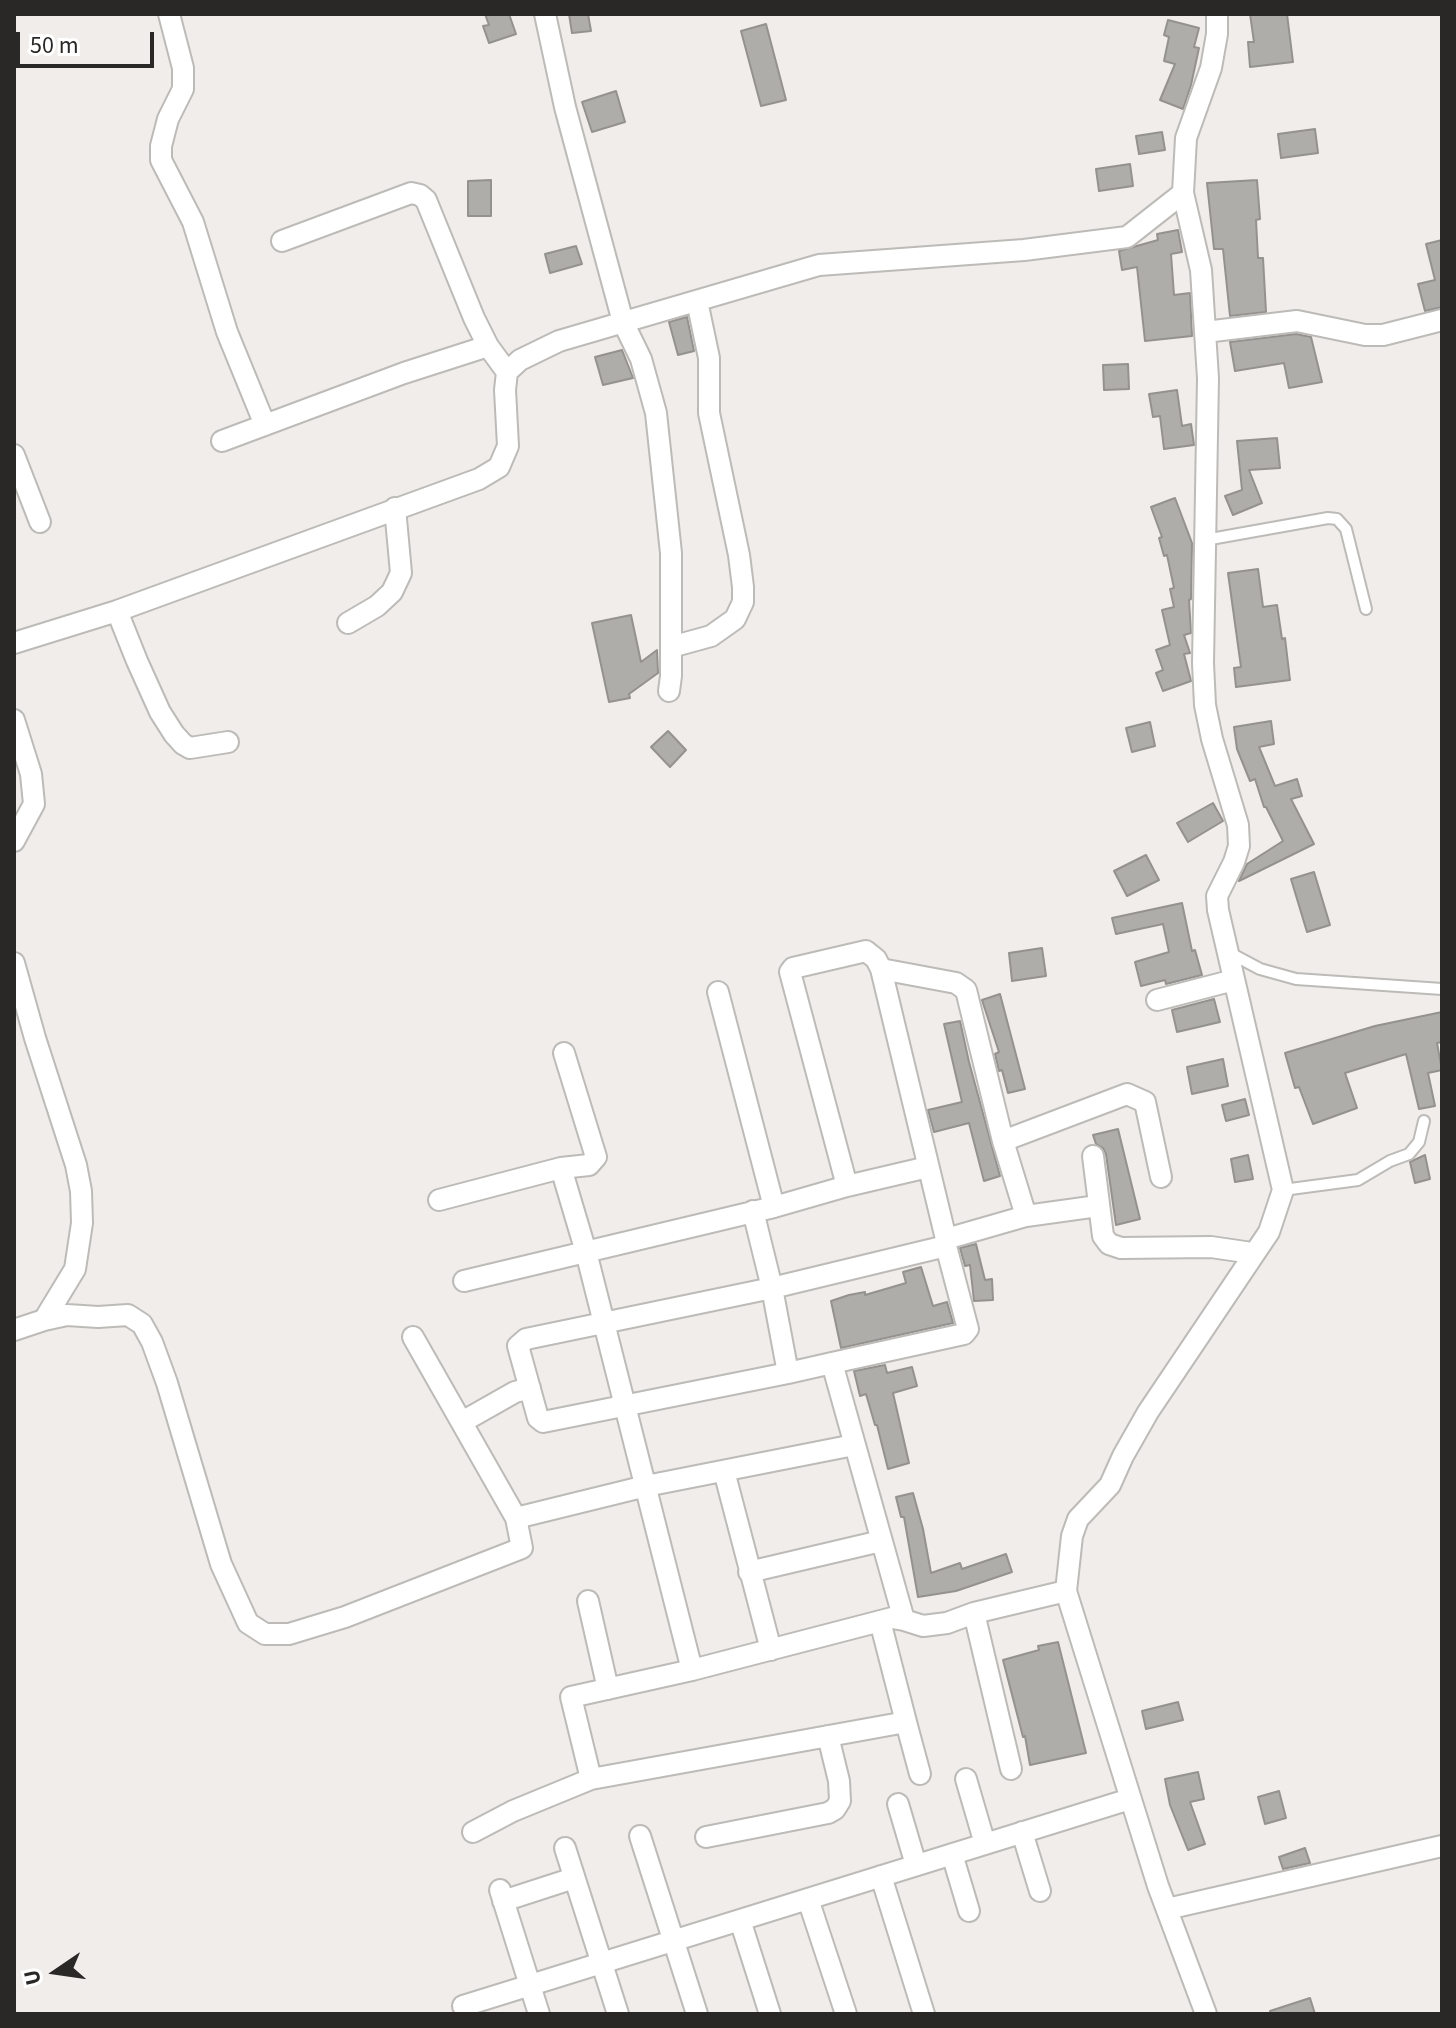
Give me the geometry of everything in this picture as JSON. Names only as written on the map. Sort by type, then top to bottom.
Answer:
[{"type":"street","points":[[169,14],[183,68],[183,89],[168,119],[161,160],[193,222],[227,332],[265,425]]},
{"type":"street","points":[[545,14],[565,107],[623,322],[641,359],[656,413],[671,553],[669,691]]},
{"type":"street","points":[[1206,2014],[1130,1799],[1066,1591],[1072,1536],[1078,1519],[1110,1485],[1148,1412],[1269,1232],[1283,1190],[1217,896],[1239,846],[1238,825],[1205,705],[1208,390],[1201,270],[1183,193],[1186,138],[1211,68],[1217,14]]},
{"type":"street","points":[[282,241],[411,193],[420,195],[426,200],[488,346],[507,372]]},
{"type":"street","points":[[14,643],[117,611],[479,479],[499,467],[508,446],[507,372],[520,360],[559,341],[819,265],[1024,250],[1127,237],[1183,193]]},
{"type":"street","points":[[671,647],[711,636],[735,619],[743,602],[739,555],[709,413],[709,358],[697,301]]},
{"type":"street","points":[[1205,332],[1297,321],[1365,335],[1383,335],[1442,320]]},
{"type":"street","points":[[222,441],[404,373],[488,346]]},
{"type":"street","points":[[14,455],[40,522]]},
{"type":"street","points":[[348,623],[377,606],[392,592],[401,573],[395,508]]},
{"type":"street","points":[[117,611],[160,712],[174,734],[190,748],[228,742]]},
{"type":"street","points":[[14,720],[31,774],[34,804],[14,841]]},
{"type":"street","points":[[847,1186],[790,972],[793,968],[866,951],[876,959],[881,969],[946,1243],[968,1325],[967,1331],[788,1373],[543,1422],[538,1418],[518,1346],[520,1342],[772,1288],[946,1243],[1026,1216],[1098,1206]]},
{"type":"street","points":[[14,963],[76,1165],[81,1191],[82,1223],[75,1269],[44,1320]]},
{"type":"street","points":[[881,969],[963,985],[1003,1141],[1026,1216]]},
{"type":"street","points":[[1157,1000],[1234,980]]},
{"type":"street","points":[[718,992],[774,1207]]},
{"type":"street","points":[[439,1200],[561,1168],[589,1165],[596,1157],[564,1053]]},
{"type":"street","points":[[1003,1141],[1127,1094],[1145,1102],[1161,1177]]},
{"type":"street","points":[[1093,1156],[1103,1236],[1109,1244],[1121,1248],[1211,1247],[1252,1253]]},
{"type":"street","points":[[464,1281],[928,1167]]},
{"type":"street","points":[[561,1168],[586,1252],[692,1670]]},
{"type":"street","points":[[753,1211],[788,1373]]},
{"type":"street","points":[[14,1330],[67,1315],[128,1315],[142,1324],[167,1383],[221,1564],[248,1623],[265,1634],[289,1634],[345,1617],[522,1548],[516,1518],[413,1337]]},
{"type":"street","points":[[832,1363],[904,1620]]},
{"type":"street","points":[[462,1422],[515,1392],[530,1388]]},
{"type":"street","points":[[516,1518],[646,1486],[854,1445]]},
{"type":"street","points":[[724,1471],[771,1650]]},
{"type":"street","points":[[749,1572],[881,1541]]},
{"type":"street","points":[[591,1779],[571,1697],[692,1670],[892,1618],[923,1626],[947,1623],[974,1613],[1066,1591]]},
{"type":"street","points":[[588,1601],[608,1689]]},
{"type":"street","points":[[974,1613],[1011,1769]]},
{"type":"street","points":[[880,1621],[920,1774]]},
{"type":"street","points":[[473,1832],[513,1811],[591,1779],[906,1722]]},
{"type":"street","points":[[706,1837],[828,1813],[835,1809],[840,1801],[839,1781],[828,1736]]},
{"type":"street","points":[[966,1779],[985,1844]]},
{"type":"street","points":[[463,2006],[1130,1799]]},
{"type":"street","points":[[898,1804],[916,1865]]},
{"type":"street","points":[[1022,1832],[1040,1891]]},
{"type":"street","points":[[640,1836],[697,2014]]},
{"type":"street","points":[[1167,1909],[1442,1846]]},
{"type":"street","points":[[565,1848],[618,2014]]},
{"type":"street","points":[[952,1854],[969,1911]]},
{"type":"street","points":[[881,1876],[924,2014]]},
{"type":"street","points":[[539,2014],[502,1895],[574,1878]]},
{"type":"street","points":[[808,1899],[846,2014]]},
{"type":"street","points":[[740,1920],[770,2014]]},
{"type":"lane","points":[[1205,540],[1328,518],[1337,519],[1346,529],[1366,609]]},
{"type":"lane","points":[[1227,951],[1260,969],[1296,979],[1442,989]]},
{"type":"lane","points":[[1283,1190],[1358,1180],[1409,1154],[1419,1142],[1424,1121]]},
{"type":"building","points":[[485,14],[509,14],[516,34],[489,43],[483,26],[489,25]]},
{"type":"building","points":[[569,14],[588,14],[591,31],[572,33]]},
{"type":"building","points":[[1250,14],[1287,14],[1293,62],[1250,67],[1248,42],[1254,42]]},
{"type":"building","points":[[1168,20],[1199,28],[1194,47],[1199,48],[1183,109],[1160,100],[1175,64],[1164,61],[1169,37],[1164,35]]},
{"type":"building","points":[[766,24],[786,100],[761,106],[741,31]]},
{"type":"building","points":[[616,91],[625,122],[592,132],[582,102]]},
{"type":"building","points":[[1315,129],[1318,153],[1281,158],[1278,134]]},
{"type":"building","points":[[1162,132],[1165,150],[1139,154],[1136,136]]},
{"type":"building","points":[[1130,164],[1133,186],[1099,191],[1096,169]]},
{"type":"building","points":[[491,180],[491,216],[468,216],[468,181]]},
{"type":"building","points":[[1257,180],[1260,219],[1256,220],[1258,258],[1263,258],[1266,312],[1230,316],[1223,249],[1214,249],[1207,183]]},
{"type":"building","points":[[1178,230],[1182,252],[1171,254],[1174,295],[1190,293],[1192,336],[1145,341],[1137,267],[1122,270],[1119,251],[1158,240],[1157,234]]},
{"type":"building","points":[[1442,240],[1442,307],[1425,311],[1418,284],[1435,280],[1426,244]]},
{"type":"building","points":[[576,246],[582,264],[550,273],[545,254]]},
{"type":"building","points":[[687,317],[694,351],[678,355],[669,322]]},
{"type":"building","points":[[1296,334],[1311,337],[1322,382],[1289,388],[1284,363],[1235,371],[1230,342]]},
{"type":"building","points":[[622,350],[633,378],[603,385],[595,357]]},
{"type":"building","points":[[1128,364],[1129,389],[1104,390],[1103,365]]},
{"type":"building","points":[[1177,390],[1182,426],[1191,424],[1194,445],[1164,449],[1160,416],[1153,417],[1149,394]]},
{"type":"building","points":[[1277,438],[1280,468],[1249,470],[1262,503],[1233,515],[1225,496],[1242,490],[1237,441]]},
{"type":"building","points":[[1175,498],[1192,543],[1191,633],[1184,635],[1190,653],[1184,654],[1191,681],[1163,691],[1156,673],[1163,670],[1156,650],[1170,645],[1162,610],[1174,607],[1170,589],[1174,588],[1151,507]]},
{"type":"building","points":[[1258,569],[1263,607],[1277,605],[1290,680],[1236,687],[1234,668],[1241,667],[1228,573]]},
{"type":"building","points":[[631,615],[641,662],[657,650],[658,673],[629,694],[630,698],[609,702],[592,623]]},
{"type":"building","points":[[1271,721],[1274,744],[1259,747],[1275,786],[1297,779],[1302,796],[1291,799],[1314,844],[1239,881],[1247,864],[1283,841],[1264,807],[1255,779],[1250,781],[1237,749],[1234,727]]},
{"type":"building","points":[[1150,722],[1155,746],[1132,752],[1126,728]]},
{"type":"building","points":[[668,731],[686,750],[670,767],[651,747]]},
{"type":"building","points":[[1213,803],[1223,821],[1188,842],[1177,823]]},
{"type":"building","points":[[1146,855],[1159,880],[1127,896],[1114,871]]},
{"type":"building","points":[[1314,872],[1330,925],[1307,932],[1291,879]]},
{"type":"building","points":[[1182,903],[1192,951],[1195,950],[1202,975],[1166,984],[1165,980],[1141,986],[1135,962],[1169,952],[1163,924],[1116,934],[1112,918]]},
{"type":"building","points":[[1042,948],[1046,976],[1012,981],[1009,953]]},
{"type":"building","points":[[1000,994],[1025,1089],[1008,1093],[1002,1070],[999,1071],[995,1054],[999,1052],[982,1000]]},
{"type":"building","points":[[1214,999],[1220,1022],[1177,1032],[1172,1010]]},
{"type":"building","points":[[1442,1012],[1442,1042],[1437,1043],[1442,1070],[1428,1073],[1435,1106],[1419,1109],[1406,1054],[1345,1073],[1357,1108],[1313,1124],[1299,1087],[1295,1088],[1285,1053],[1375,1026]]},
{"type":"building","points":[[960,1021],[1000,1176],[984,1181],[969,1123],[934,1132],[928,1110],[962,1102],[944,1024]]},
{"type":"building","points":[[1223,1059],[1228,1086],[1192,1094],[1187,1067]]},
{"type":"building","points":[[1245,1099],[1249,1115],[1226,1121],[1222,1105]]},
{"type":"building","points":[[1118,1129],[1140,1219],[1116,1225],[1106,1154],[1096,1144],[1093,1135]]},
{"type":"building","points":[[1248,1155],[1253,1179],[1235,1182],[1231,1159]]},
{"type":"building","points":[[1425,1155],[1430,1179],[1415,1183],[1410,1162]]},
{"type":"building","points":[[976,1244],[985,1280],[992,1279],[993,1300],[974,1301],[970,1265],[965,1266],[960,1248]]},
{"type":"building","points":[[921,1267],[933,1306],[947,1302],[953,1323],[841,1348],[831,1301],[906,1283],[903,1272]]},
{"type":"building","points":[[885,1365],[887,1373],[912,1367],[917,1386],[893,1393],[909,1463],[888,1469],[877,1425],[866,1394],[860,1396],[854,1371]]},
{"type":"building","points":[[913,1493],[931,1573],[960,1563],[962,1569],[1006,1554],[1012,1572],[956,1591],[918,1597],[904,1517],[901,1517],[896,1497]]},
{"type":"building","points":[[1058,1642],[1086,1753],[1030,1765],[1003,1660],[1039,1650],[1038,1646]]},
{"type":"building","points":[[1178,1702],[1183,1720],[1146,1729],[1142,1711]]},
{"type":"building","points":[[1198,1772],[1204,1799],[1190,1802],[1205,1844],[1188,1850],[1170,1805],[1165,1779]]},
{"type":"building","points":[[1279,1791],[1286,1818],[1265,1824],[1258,1797]]},
{"type":"building","points":[[1305,1848],[1310,1863],[1283,1869],[1279,1857]]},
{"type":"building","points":[[1310,1998],[1315,2014],[1271,2014],[1270,2011]]}]
